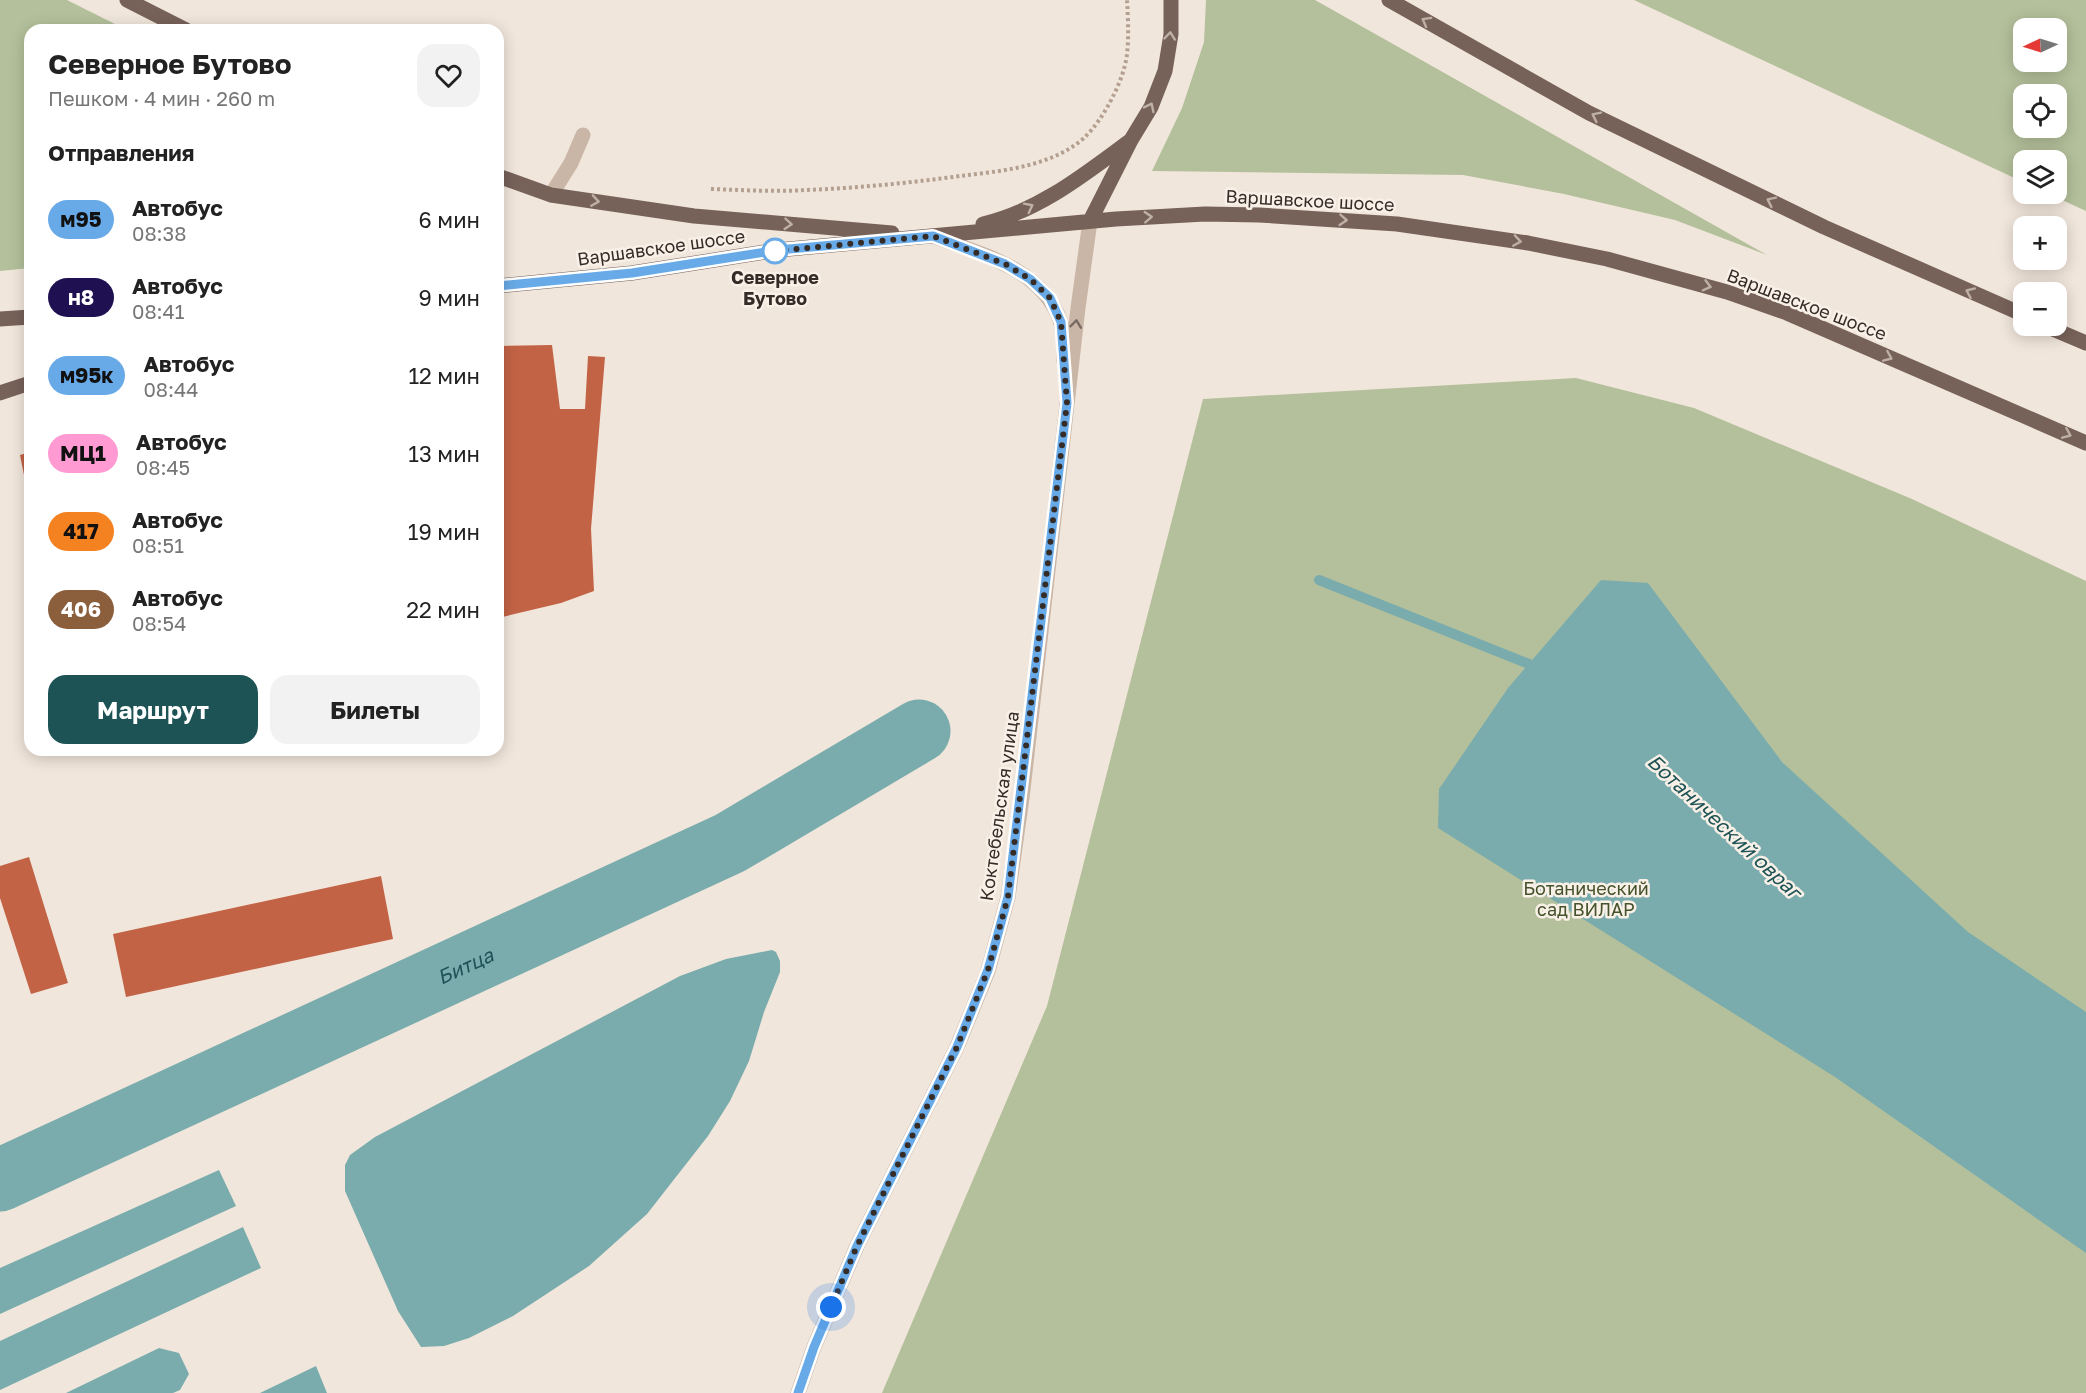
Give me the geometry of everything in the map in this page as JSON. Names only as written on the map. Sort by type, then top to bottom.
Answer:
[{"type":"main road","points":[[127,0],[174,24]]},
{"type":"main road","points":[[1090,221],[1131,140],[1151,107],[1164,71],[1171,34],[1171,0]]},
{"type":"main road","points":[[1389,0],[1589,113],[1824,227],[2013,310]]},
{"type":"main road","points":[[504,178],[551,195],[694,216],[933,236],[998,221],[1027,208],[1072,184],[1131,140]]},
{"type":"main road","name":"Варшавское шоссе","points":[[504,285],[632,273],[778,250],[1090,221],[1205,214],[1248,214],[1386,223],[1528,243],[1607,259],[1727,292],[1787,313],[2086,443]]},
{"type":"main road","points":[[0,319],[24,317]]},
{"type":"main road","points":[[2067,335],[2086,343]]},
{"type":"main road","points":[[0,393],[24,385]]},
{"type":"street","points":[[551,195],[571,164],[583,135]]},
{"type":"street","name":"Коктебельская улица","points":[[798,1393],[814,1347],[857,1246],[957,1047],[988,970],[1008,897],[1090,221]]},
{"type":"street","points":[[933,236],[1005,264],[1030,279],[1050,298],[1061,322],[1067,403]]},
{"type":"path","points":[[699,189],[805,190],[904,184],[1008,170],[1031,165],[1059,154],[1092,130],[1120,80],[1127,55],[1127,0]]},
{"type":"green space","points":[[0,0],[67,0],[115,24],[24,24],[24,269],[0,271]]},
{"type":"green space","points":[[1206,0],[1315,0],[1767,255],[1675,220],[1564,194],[1463,175],[1152,171],[1182,108],[1204,42]]},
{"type":"green space","points":[[1634,0],[2086,0],[2086,211],[2067,202],[2067,150],[2013,150],[2013,177]]},
{"type":"green space","name":"Ботанический сад ВИЛАР","points":[[1576,378],[1694,408],[1912,499],[2086,581],[2086,1393],[882,1393],[1047,1006],[1203,399]]},
{"type":"water","points":[[1601,580],[1648,583],[1782,762],[1968,932],[2086,1012],[2086,1253],[1835,1077],[1438,828],[1439,789],[1508,688]]},
{"type":"water","points":[[772,950],[776,952],[780,961],[780,972],[764,1012],[749,1061],[730,1101],[708,1136],[647,1214],[589,1266],[513,1316],[469,1338],[444,1346],[421,1347],[398,1311],[345,1191],[345,1165],[350,1155],[375,1137],[680,976],[726,959]]},
{"type":"water","points":[[219,1170],[236,1206],[0,1314],[0,1268]]},
{"type":"water","points":[[243,1227],[261,1268],[0,1390],[0,1341]]},
{"type":"water","points":[[159,1348],[179,1353],[189,1374],[180,1390],[173,1393],[66,1393]]},
{"type":"water","points":[[316,1366],[327,1393],[260,1393]]},
{"type":"building","points":[[552,345],[560,409],[585,409],[588,356],[605,357],[591,529],[594,591],[561,603],[504,617],[504,346]]},
{"type":"building","points":[[24,454],[24,475],[20,455]]},
{"type":"building","points":[[29,857],[68,983],[31,994],[0,898],[0,866]]},
{"type":"building","points":[[381,876],[393,939],[126,997],[113,934]]},
{"type":"waterway","name":"Ботанический овраг","points":[[1319,580],[1529,664],[1538,673]]},
{"type":"waterway","name":"Битца","points":[[0,1180],[730,843],[919,731]]},
{"type":"bus line","name":"м95","points":[[504,285],[632,273],[778,250],[933,236],[1005,264],[1030,279],[1050,298],[1061,322],[1067,403],[1022,798],[1008,897],[988,970],[957,1047],[857,1246],[814,1347],[798,1393]]},
{"type":"place","name":"Северное Бутово","points":[[775,251]]},
{"type":"route","points":[[775,251],[933,236],[1005,264],[1030,279],[1050,298],[1061,322],[1067,403],[1008,897],[988,970],[957,1047],[857,1246],[831,1307]]}]
